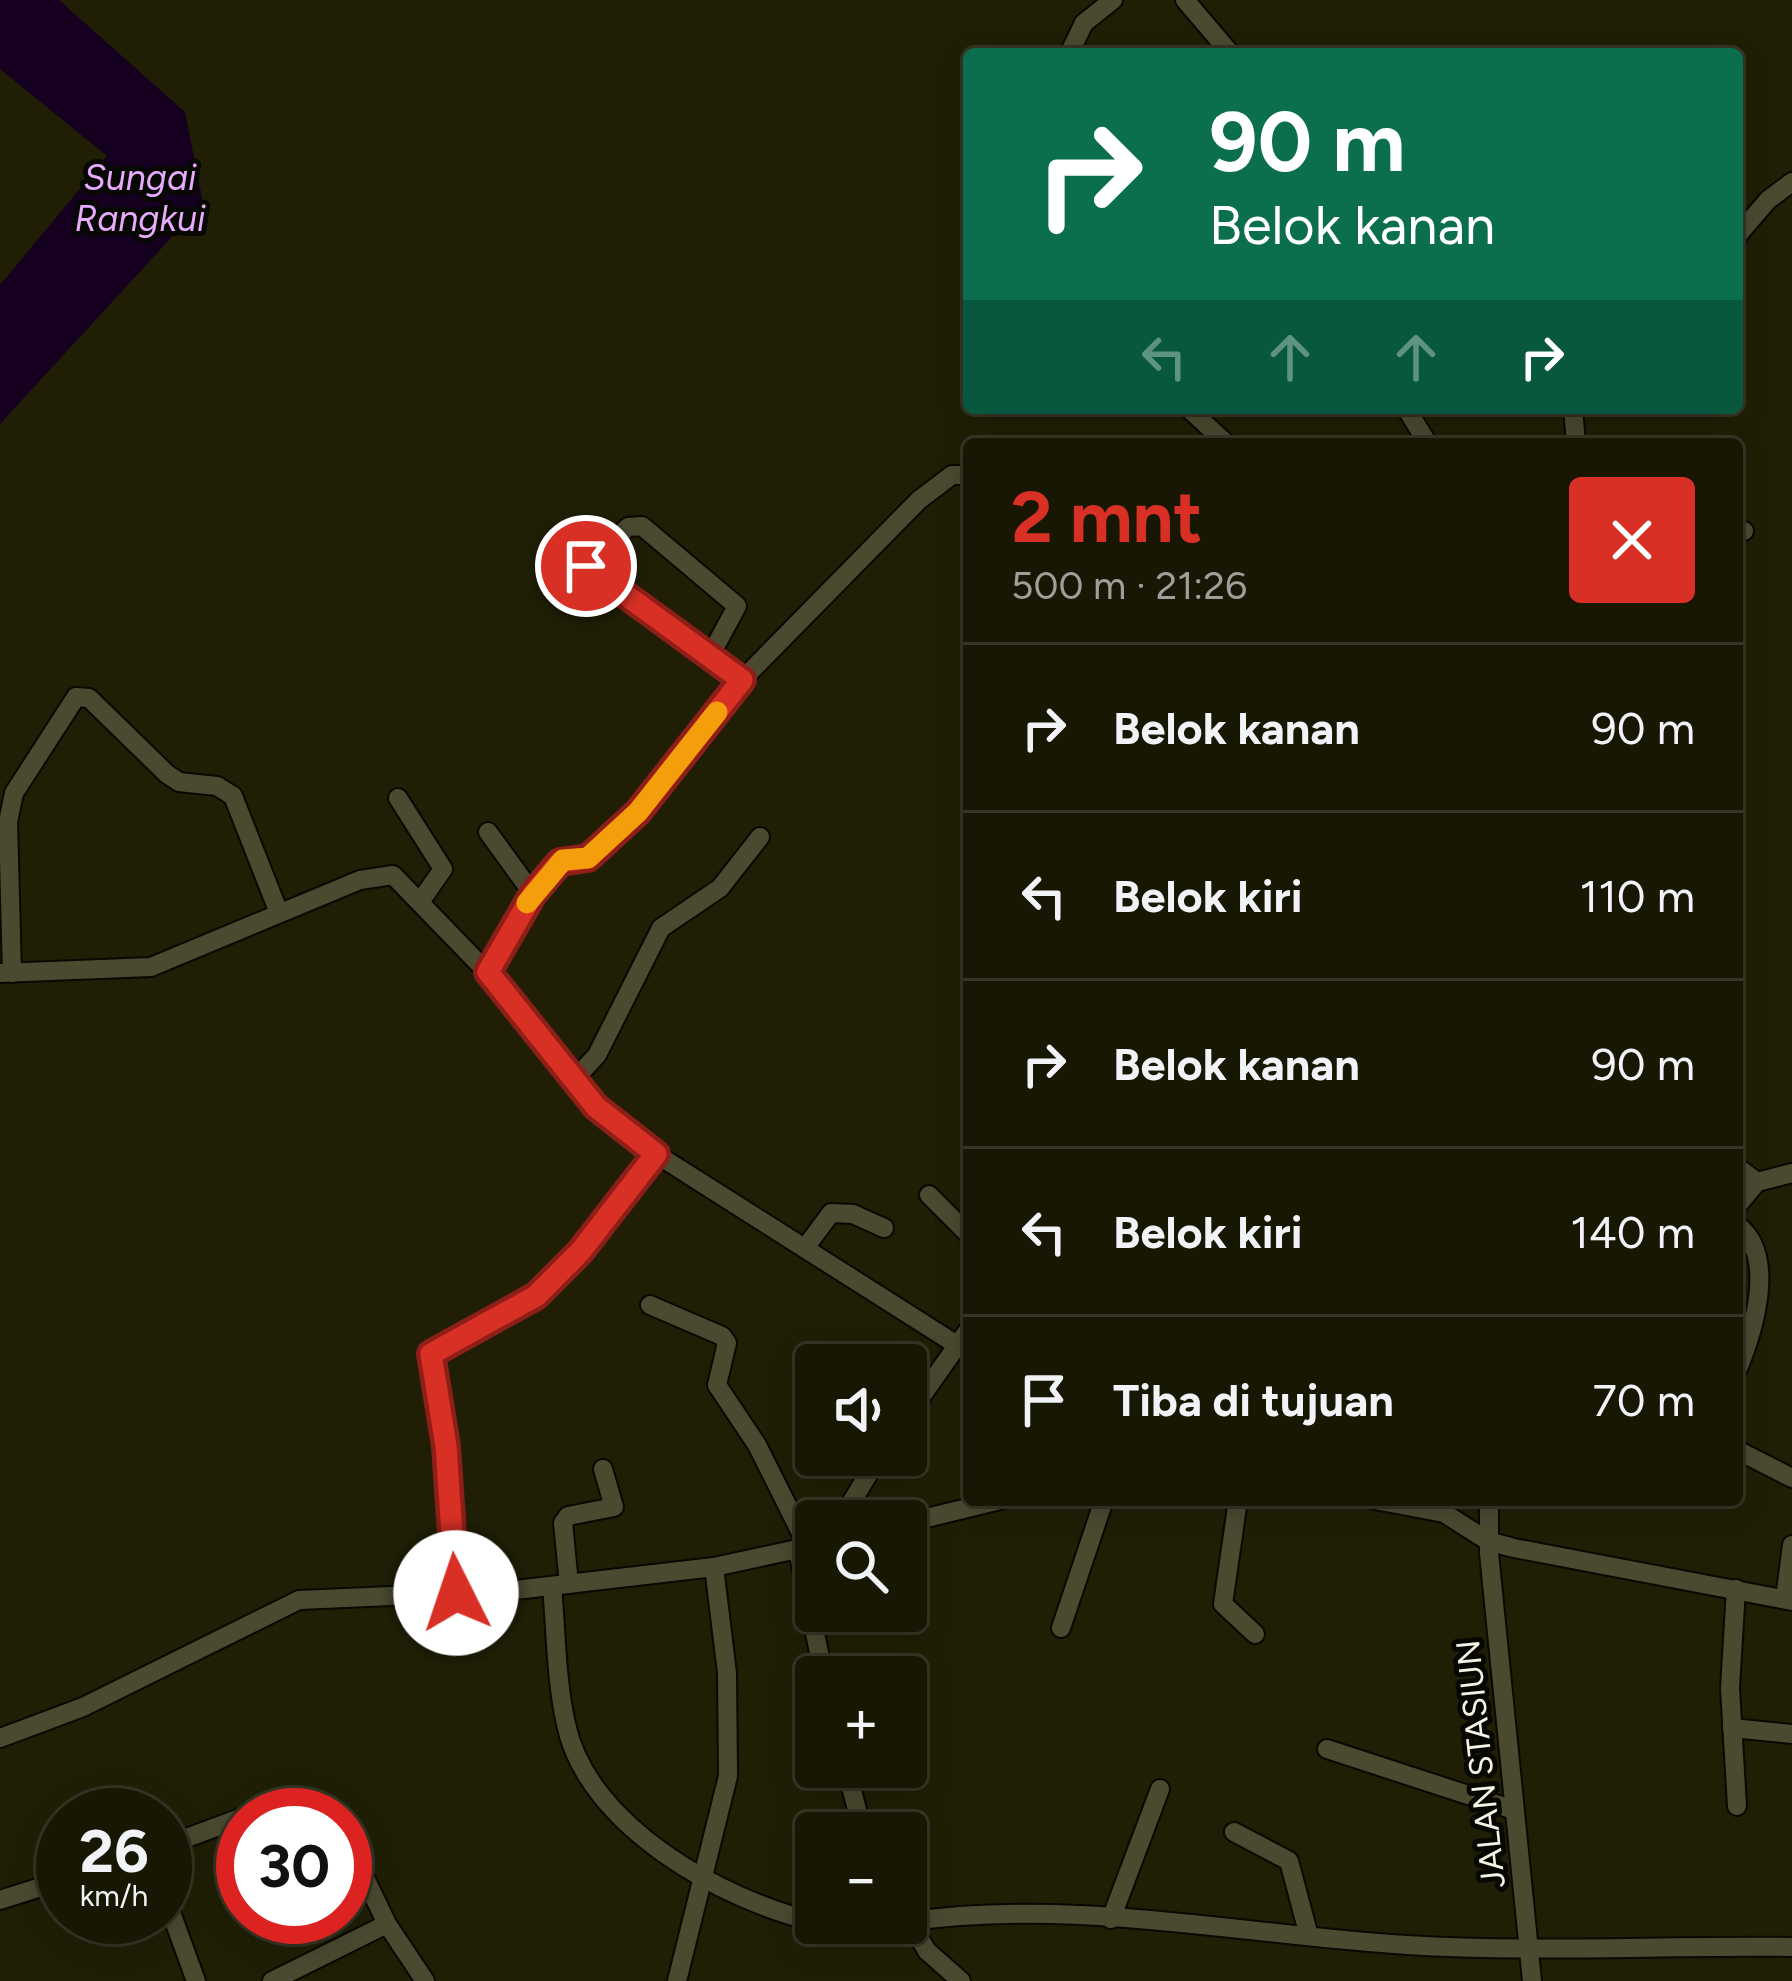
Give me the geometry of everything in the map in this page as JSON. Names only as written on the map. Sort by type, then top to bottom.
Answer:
[{"type":"street","points":[[1072,48],[1084,23],[1113,0]]},
{"type":"street","points":[[1186,0],[1226,48]]},
{"type":"street","points":[[1743,230],[1792,182]]},
{"type":"street","points":[[1194,414],[1220,438]]},
{"type":"street","points":[[488,972],[533,894],[563,860],[588,858],[638,812],[742,680],[919,500],[952,475],[963,475]]},
{"type":"street","points":[[586,566],[628,527],[642,526],[737,606],[709,658]]},
{"type":"street","points":[[557,542],[742,680]]},
{"type":"street","points":[[279,913],[233,796],[218,786],[179,782],[89,698],[76,697],[14,793],[8,822],[6,973],[151,967],[279,913],[384,874],[393,875],[488,972],[596,1107],[656,1154],[806,1248],[963,1337],[927,1388]]},
{"type":"street","points":[[398,798],[443,869],[420,902]]},
{"type":"street","points":[[488,832],[533,894]]},
{"type":"street","points":[[574,1080],[597,1054],[661,928],[720,887],[760,837]]},
{"type":"street","points":[[456,1593],[446,1446],[431,1354],[536,1296],[580,1252],[656,1154]]},
{"type":"street","points":[[1743,1172],[1757,1182]]},
{"type":"street","points":[[1743,1199],[1757,1182],[1792,1174]]},
{"type":"street","points":[[929,1195],[963,1228]]},
{"type":"street","points":[[806,1248],[831,1213],[853,1214],[884,1228]]},
{"type":"street","points":[[1743,1235],[1756,1256],[1758,1294],[1743,1349]]},
{"type":"street","points":[[650,1305],[722,1336],[727,1353],[717,1385],[757,1445],[795,1523]]},
{"type":"street","points":[[1743,1453],[1792,1478]]},
{"type":"street","points":[[603,1469],[614,1507],[568,1516],[563,1523],[566,1727],[584,1770],[647,1840],[701,1880],[795,1915]]},
{"type":"street","points":[[927,1518],[975,1506]]},
{"type":"street","points":[[1061,1628],[1102,1506]]},
{"type":"street","points":[[1237,1506],[1223,1604],[1256,1634]]},
{"type":"street","points":[[1407,1506],[1444,1513],[1488,1541],[1788,1600],[1792,1545]]},
{"type":"street","points":[[1444,1513],[1470,1506]]},
{"type":"street","name":"JALAN STASIUN","points":[[1489,1506],[1488,1541],[1532,1981]]},
{"type":"street","points":[[0,1738],[83,1707],[282,1605],[323,1597],[561,1585],[713,1568],[795,1550]]},
{"type":"street","points":[[676,1981],[728,1776],[725,1651],[713,1568]]},
{"type":"street","points":[[1736,1589],[1732,1728],[1737,1806]]},
{"type":"street","points":[[1732,1728],[1792,1734]]},
{"type":"street","points":[[1327,1749],[1514,1810]]},
{"type":"street","points":[[1111,1919],[1160,1789]]},
{"type":"street","points":[[1234,1832],[1289,1861],[1310,1936]]},
{"type":"street","points":[[0,1900],[36,1889]]},
{"type":"street","points":[[372,1893],[425,1981]]},
{"type":"street","points":[[927,1919],[965,1913],[1111,1919],[1409,1946],[1792,1947]]},
{"type":"street","points":[[272,1981],[387,1924]]},
{"type":"street","points":[[183,1944],[196,1981]]},
{"type":"street","points":[[922,1944],[961,1981]]},
{"type":"water","name":"Sungai Rangkui","points":[[0,0],[59,0],[185,112],[203,203],[0,424],[0,285],[107,156],[0,69]]},
{"type":"slow traffic","points":[[527,903],[563,860],[588,858],[638,812],[717,712]]},
{"type":"route","points":[[456,1593],[446,1446],[431,1354],[461,1333],[536,1296],[580,1252],[656,1154],[596,1107],[488,972],[533,894],[560,862],[588,858],[638,812],[742,680],[586,566]]}]
